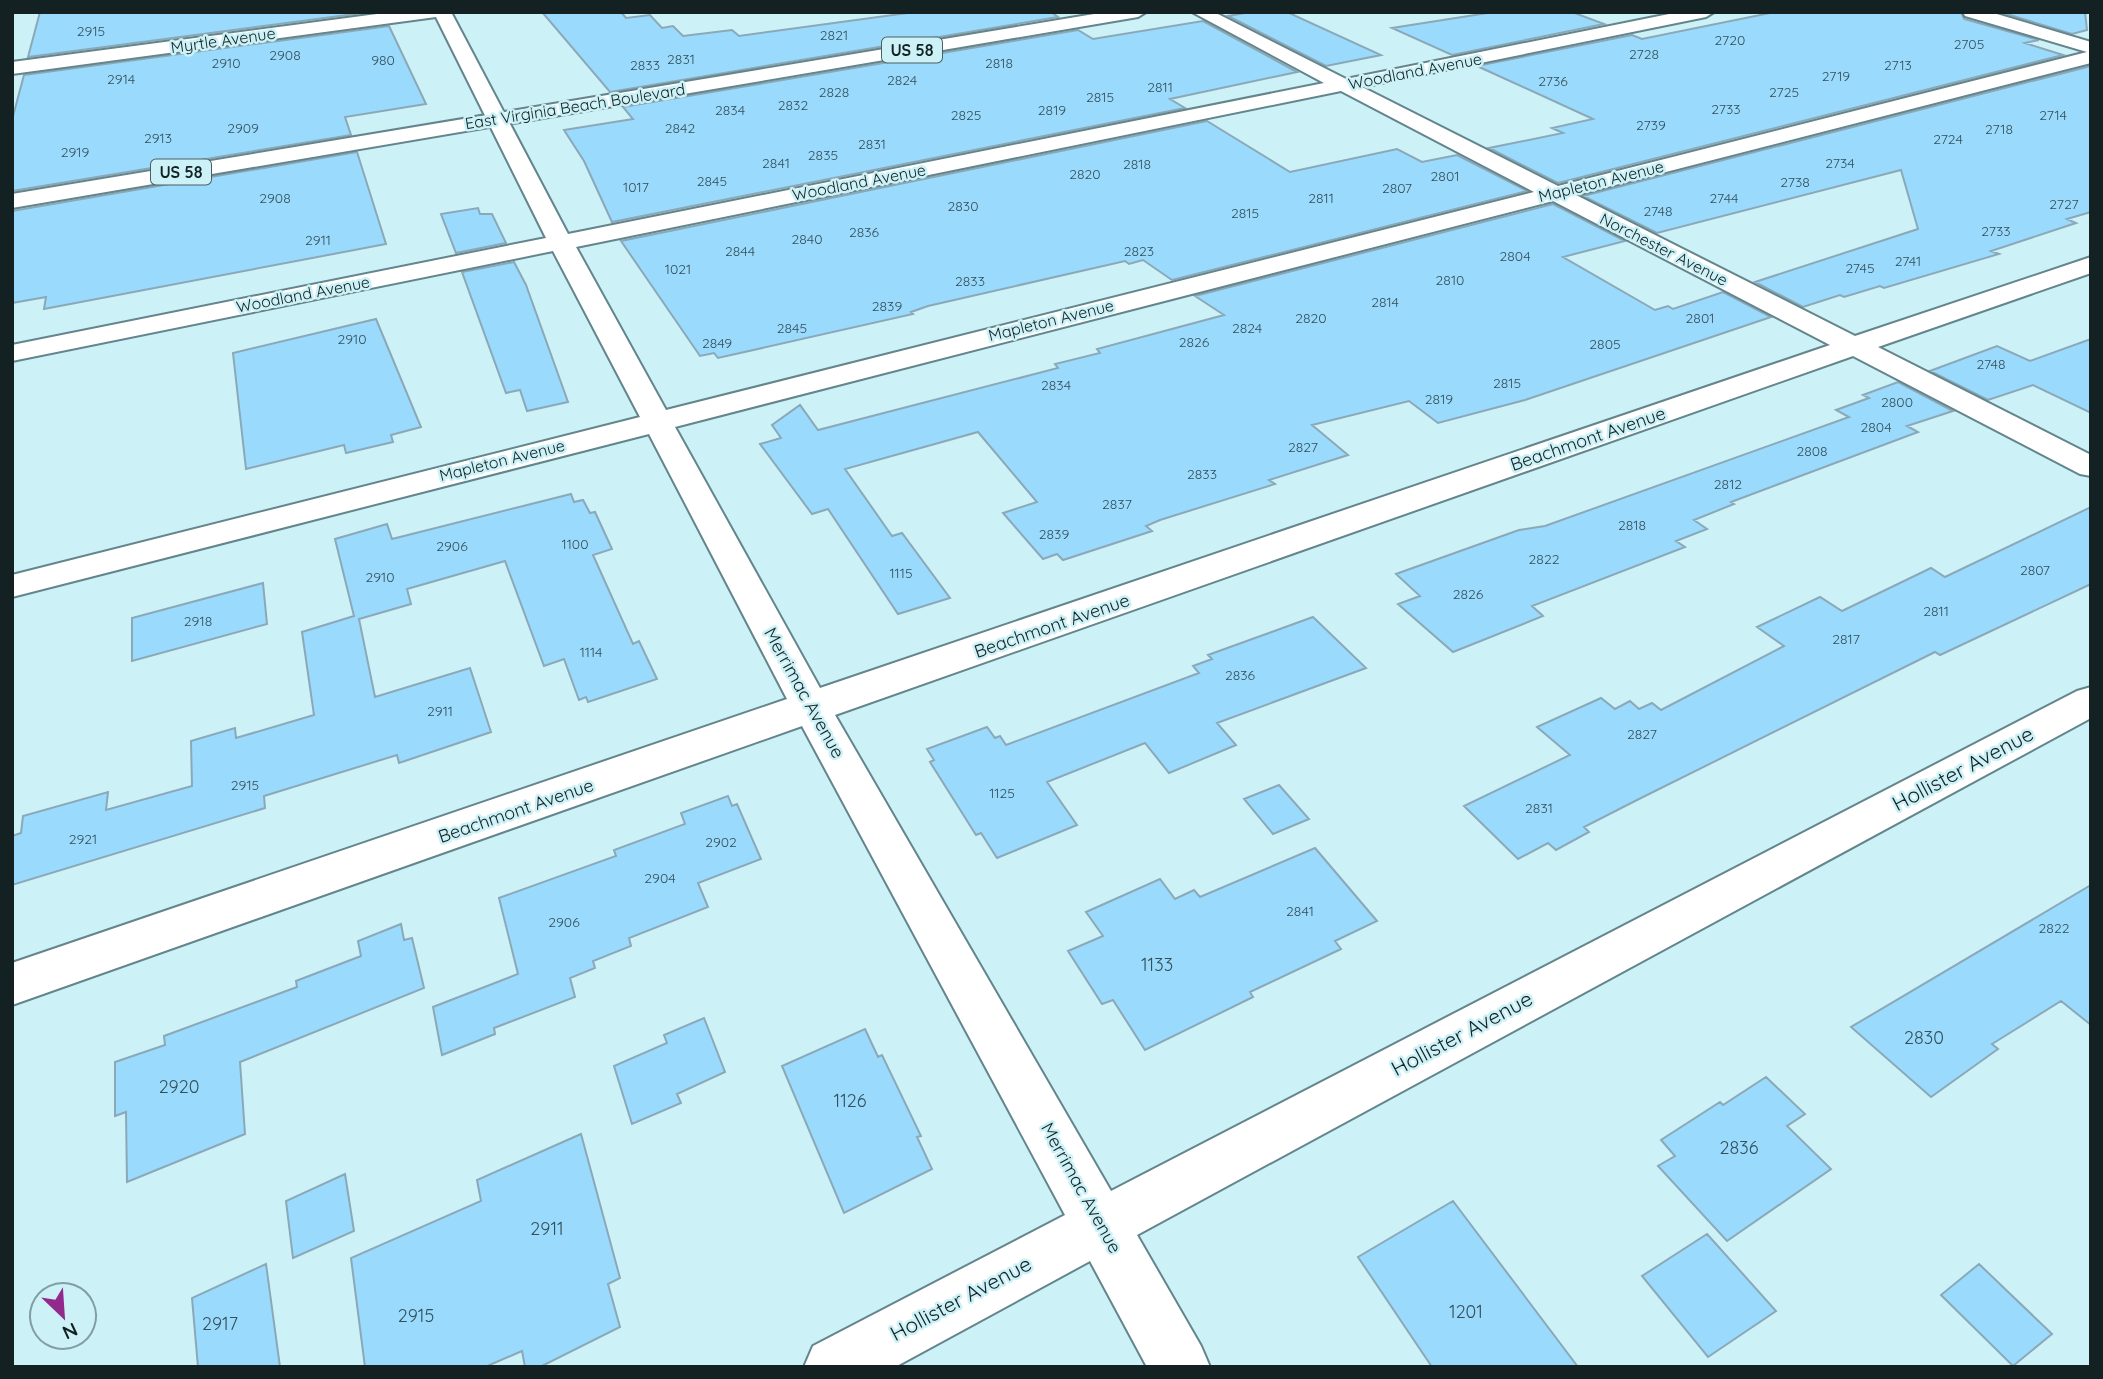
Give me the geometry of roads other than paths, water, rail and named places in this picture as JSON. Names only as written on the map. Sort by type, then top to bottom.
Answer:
[{"type":"street","name":"Myrtle Avenue","points":[[12,68],[433,12]]},
{"type":"street","name":"Merrimac Avenue","points":[[442,12],[495,120],[812,709],[1180,1367]]},
{"type":"street","name":"East Virginia Beach Boulevard","points":[[12,201],[1138,12]]},
{"type":"street","name":"Norchester Avenue","points":[[1200,12],[2091,467]]},
{"type":"street","name":"Woodland Avenue","points":[[12,353],[1706,12]]},
{"type":"street","points":[[1971,12],[2091,48]]},
{"type":"street","name":"Mapleton Avenue","points":[[12,586],[658,419],[2091,57]]},
{"type":"street","name":"Beachmont Avenue","points":[[12,984],[2091,264]]},
{"type":"street","name":"Hollister Avenue","points":[[834,1367],[2091,701]]}]
